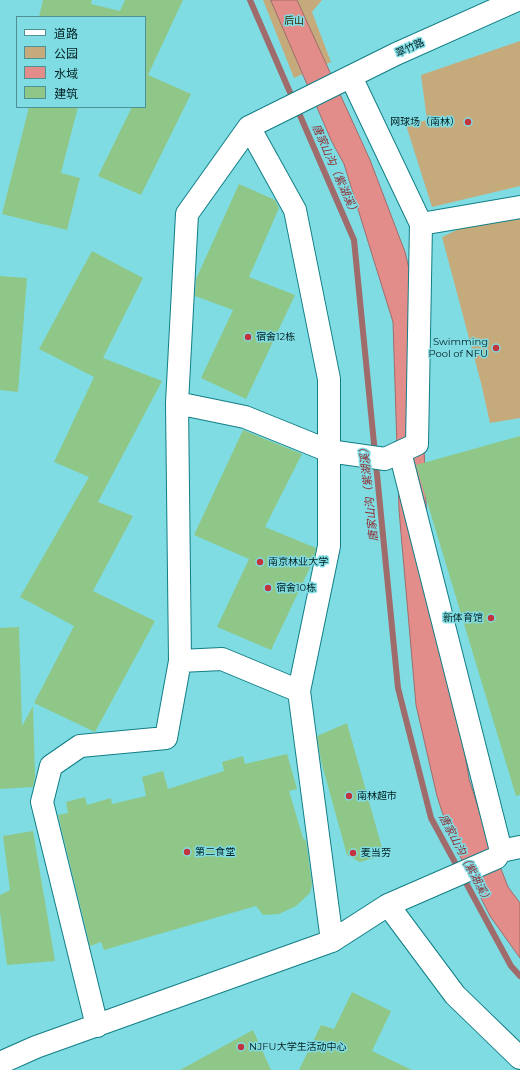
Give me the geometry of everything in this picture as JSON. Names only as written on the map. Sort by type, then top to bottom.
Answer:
[{"type":"lane","name":"翠竹路","points":[[249,127],[396,54],[517,0]]},
{"type":"lane","points":[[177,403],[245,417],[329,451],[363,456],[392,455],[417,444],[421,224],[350,77]]},
{"type":"lane","points":[[97,1026],[42,802],[51,766],[80,746],[166,738],[180,661],[177,403],[187,214],[249,127],[295,210],[329,379],[329,546],[299,691],[332,941]]},
{"type":"lane","points":[[421,224],[520,207]]},
{"type":"lane","points":[[0,1063],[36,1048],[332,941],[388,905],[496,858],[511,849],[392,455]]},
{"type":"lane","points":[[180,661],[222,659],[299,691]]},
{"type":"lane","points":[[388,905],[455,995],[520,1058]]},
{"type":"green space","name":"后山","points":[[263,0],[322,0],[312,12],[331,62],[294,78]]},
{"type":"green space","name":"网球场（南林）","points":[[520,41],[520,186],[432,207],[406,125],[427,120],[421,75]]},
{"type":"green space","name":"Swimming Pool of NFU","points":[[520,210],[520,418],[490,423],[481,383],[442,237],[474,222]]},
{"type":"water","points":[[271,0],[297,0],[370,160],[405,252],[422,323],[422,393],[427,526],[469,779],[481,817],[508,887],[520,903],[520,958],[490,916],[450,836],[437,796],[416,705],[399,510],[393,322],[344,164],[332,142]]},
{"type":"building","points":[[43,0],[92,0],[91,4],[120,11],[125,0],[183,0],[148,75],[191,94],[141,195],[98,176],[132,108],[146,108],[146,16],[39,16]]},
{"type":"building","points":[[29,108],[78,108],[61,173],[80,178],[67,230],[2,214]]},
{"type":"building","points":[[239,184],[275,200],[279,208],[249,277],[295,295],[246,399],[201,378],[233,310],[195,296],[196,279]]},
{"type":"building","points":[[92,251],[143,278],[103,358],[162,381],[98,502],[133,516],[93,591],[155,621],[95,732],[34,703],[74,626],[20,597],[89,477],[54,462],[94,377],[39,349]]},
{"type":"building","points":[[0,276],[27,278],[18,392],[0,390]]},
{"type":"building","points":[[243,430],[302,454],[265,527],[316,548],[314,559],[271,650],[217,627],[249,559],[194,535]]},
{"type":"building","name":"新体育馆","points":[[520,436],[520,795],[516,796],[416,465]]},
{"type":"building","points":[[19,627],[22,726],[33,706],[35,777],[33,787],[0,789],[0,628]]},
{"type":"building","name":"南林超市","points":[[347,723],[384,855],[360,862],[347,855],[321,761],[317,736]]},
{"type":"building","name":"第二食堂","points":[[287,754],[297,789],[289,791],[303,838],[306,841],[312,884],[310,893],[296,906],[279,914],[263,915],[256,906],[104,950],[101,942],[90,946],[58,815],[68,813],[66,802],[85,797],[87,805],[111,798],[112,804],[146,796],[142,777],[163,771],[168,789],[224,771],[222,762],[243,756],[245,764]]},
{"type":"building","points":[[33,831],[55,961],[7,965],[0,912],[0,895],[10,890],[3,836]]},
{"type":"building","points":[[352,992],[391,1011],[372,1051],[412,1070],[299,1070],[321,1025],[334,1029]]},
{"type":"building","name":"NJFU大学生活动中心","points":[[253,1030],[271,1070],[180,1070]]},
{"type":"waterway","name":"唐家山沟（紫湖溪）","points":[[250,0],[354,240],[398,688],[431,818],[511,966],[520,976]]},
{"type":"place","name":"网球场（南林）","points":[[468,122]]},
{"type":"place","name":"宿舍12栋","points":[[248,337]]},
{"type":"place","name":"Swimming Pool of NFU","points":[[496,348]]},
{"type":"place","name":"南京林业大学","points":[[260,562]]},
{"type":"place","name":"宿舍10栋","points":[[268,588]]},
{"type":"place","name":"新体育馆","points":[[491,618]]},
{"type":"place","name":"南林超市","points":[[349,796]]},
{"type":"place","name":"第二食堂","points":[[187,852]]},
{"type":"place","name":"麦当劳","points":[[353,853]]},
{"type":"place","name":"NJFU大学生活动中心","points":[[241,1047]]}]
